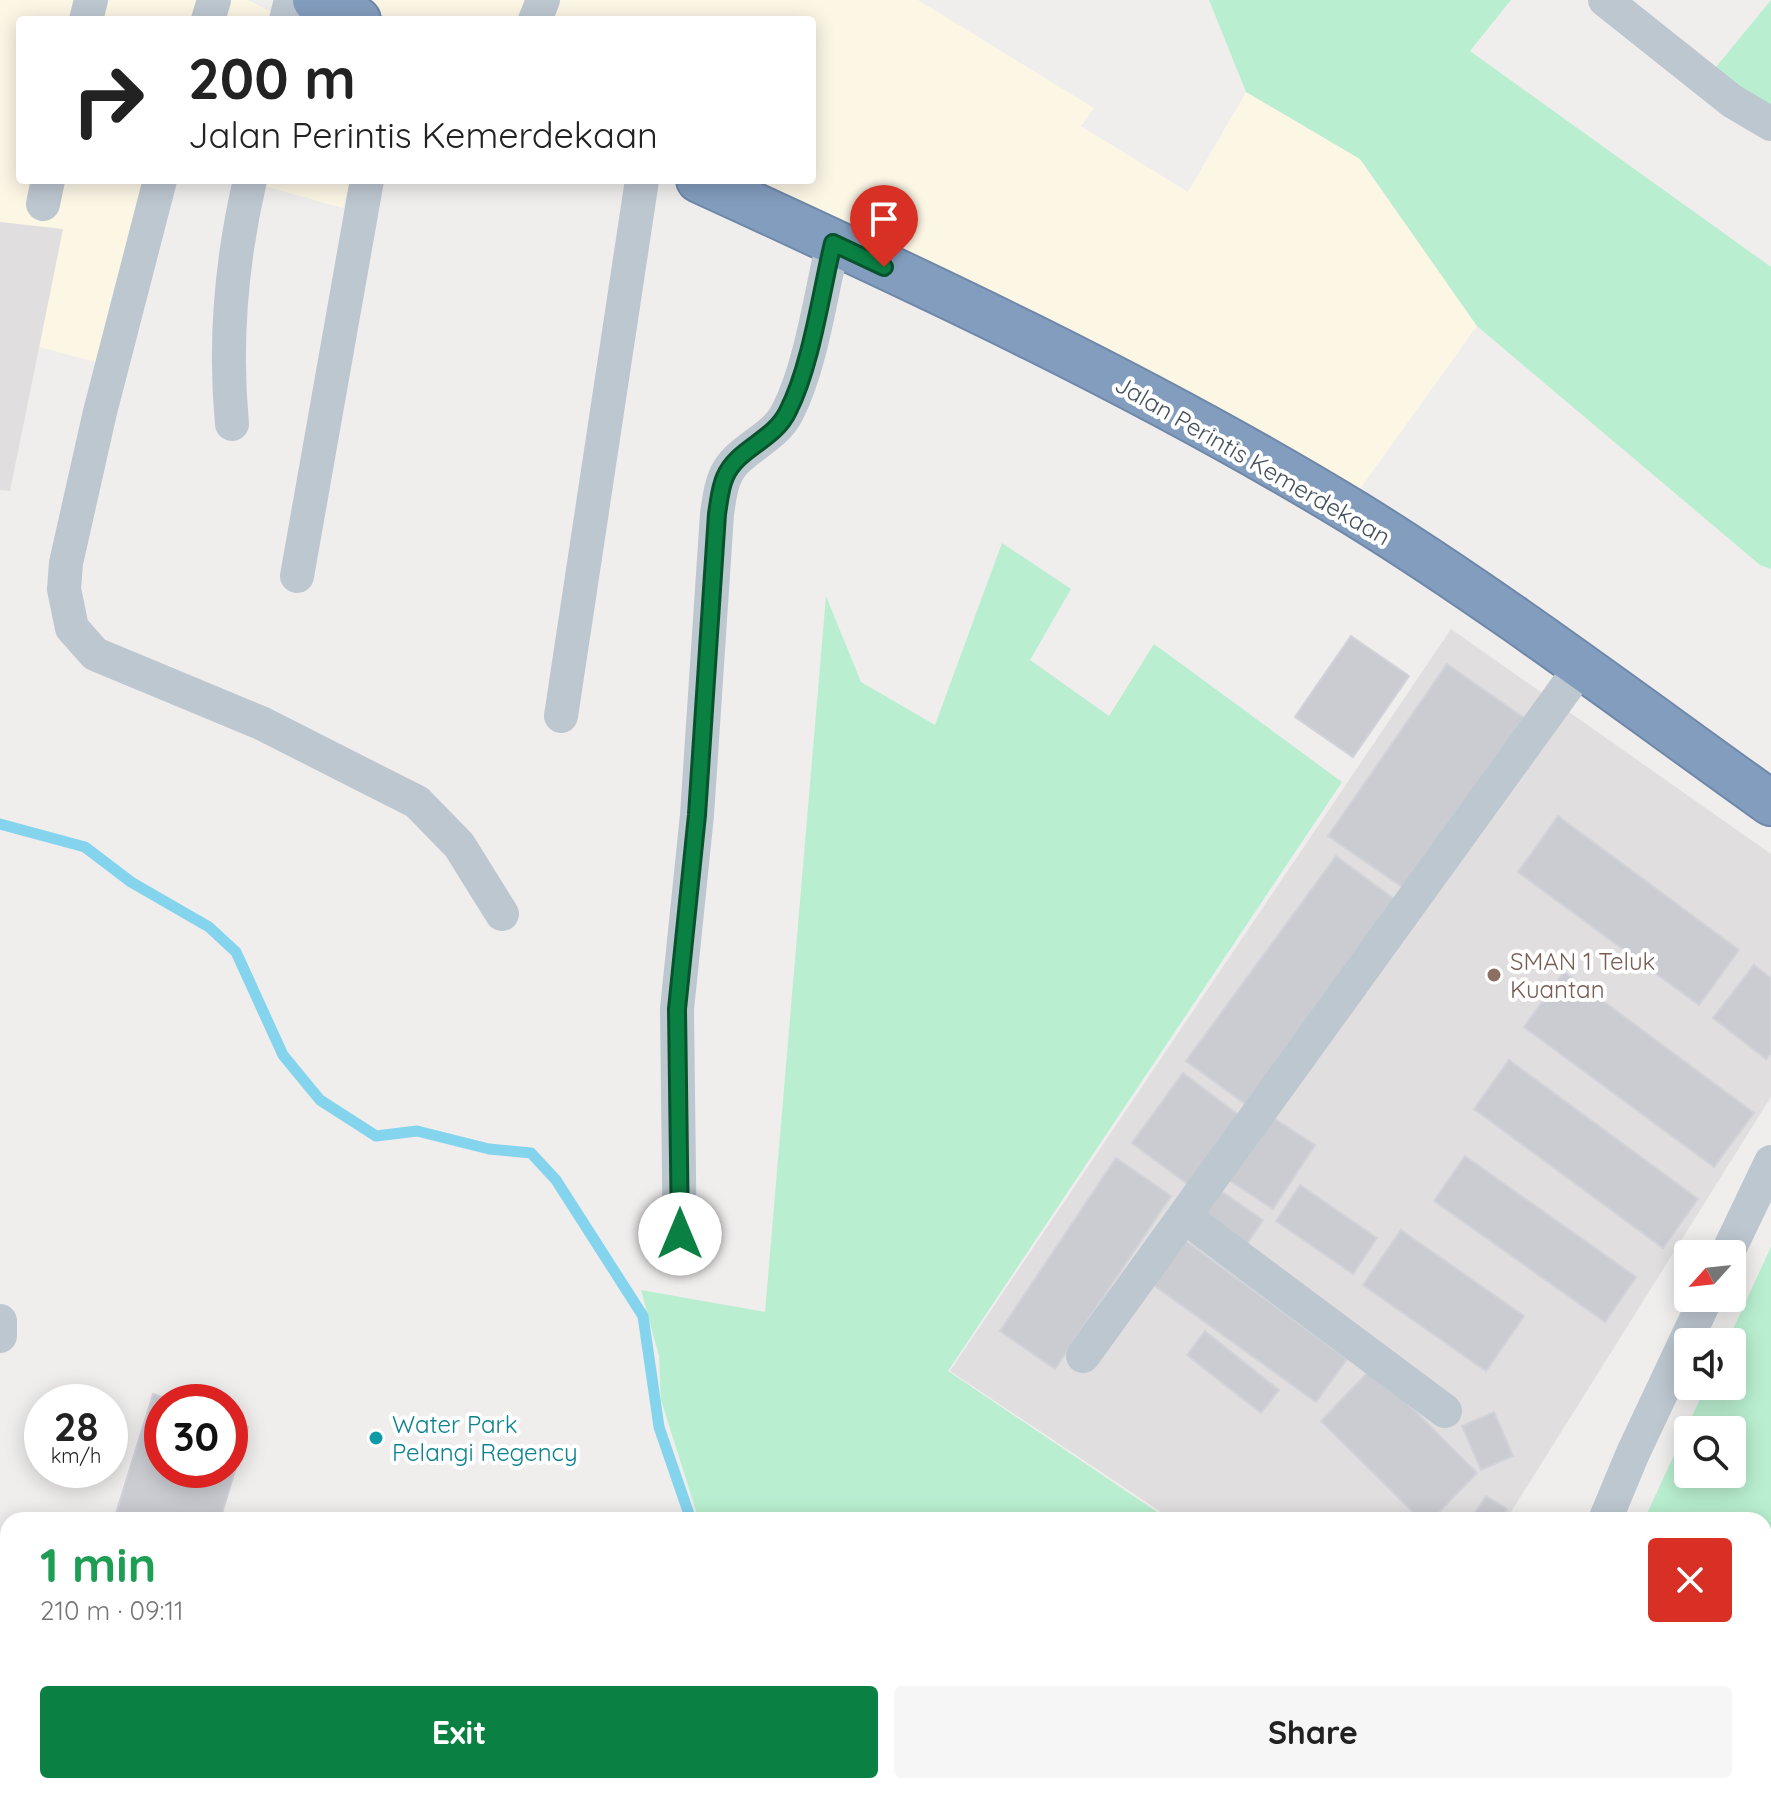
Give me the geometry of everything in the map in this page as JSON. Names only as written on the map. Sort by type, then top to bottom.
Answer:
[{"type":"highway","points":[[315,0],[349,16]]},
{"type":"highway","name":"Jalan Perintis Kemerdekaan","points":[[708,184],[1035,339],[1204,426],[1357,515],[1581,667],[1771,803]]},
{"type":"street","points":[[1605,0],[1732,101],[1771,124]]},
{"type":"street","points":[[159,184],[100,412],[66,563],[64,589],[72,628],[95,654],[261,723],[417,802],[459,845],[502,914]]},
{"type":"street","points":[[232,424],[226,366],[228,304],[249,184]]},
{"type":"street","points":[[297,576],[366,184]]},
{"type":"street","points":[[561,716],[641,184]]},
{"type":"street","points":[[680,1258],[677,1009],[697,815],[717,514],[724,478],[732,464],[775,432],[788,412],[799,382],[833,243]]},
{"type":"street","points":[[1083,1356],[1581,667]]},
{"type":"street","points":[[1734,1240],[1771,1162]]},
{"type":"street","points":[[1185,1217],[1445,1411]]},
{"type":"street","points":[[1609,1512],[1700,1312]]},
{"type":"street","points":[[0,1321],[0,1336]]},
{"type":"shaded area","points":[[0,0],[248,0],[280,16],[16,16],[16,184],[157,184],[107,365],[39,347],[62,230],[0,222]]},
{"type":"shaded area","points":[[351,0],[918,0],[1094,108],[1081,126],[1188,192],[1246,92],[1360,159],[1477,326],[1357,493],[1143,369],[764,184],[816,184],[816,16],[384,16]]},
{"type":"shaded area","points":[[256,184],[349,184],[343,208]]},
{"type":"shaded area","points":[[0,222],[63,229],[10,491],[0,490]]},
{"type":"shaded area","name":"SMAN 1 Teluk Kuantan","points":[[1451,629],[1771,854],[1771,1097],[1681,1240],[1674,1240],[1674,1252],[1511,1512],[1161,1512],[950,1371]]},
{"type":"green space","points":[[1209,0],[1511,0],[1470,51],[1771,267],[1771,569],[1760,565],[1477,326],[1360,159],[1246,92]]},
{"type":"green space","points":[[1771,0],[1771,107],[1712,72]]},
{"type":"green space","points":[[1002,543],[1071,589],[1030,660],[1109,716],[1154,644],[1342,782],[948,1371],[1157,1512],[697,1512],[661,1400],[659,1356],[641,1290],[765,1312],[826,596],[861,682],[935,725]]},
{"type":"green space","points":[[1771,1247],[1771,1512],[1648,1512],[1674,1455],[1674,1488],[1746,1488],[1746,1416],[1692,1416],[1700,1400],[1746,1400],[1746,1328],[1733,1328],[1741,1312],[1746,1312],[1746,1301]]},
{"type":"building","points":[[1351,636],[1409,676],[1353,757],[1295,717]]},
{"type":"building","points":[[1447,664],[1527,720],[1408,891],[1328,836]]},
{"type":"building","points":[[1558,816],[1739,950],[1699,1005],[1518,872]]},
{"type":"building","points":[[1336,856],[1398,902],[1248,1106],[1186,1061]]},
{"type":"building","points":[[1754,965],[1771,978],[1771,1053],[1766,1059],[1713,1018]]},
{"type":"building","points":[[1564,972],[1754,1113],[1714,1167],[1524,1027]]},
{"type":"building","points":[[1509,1060],[1698,1199],[1663,1248],[1474,1109]]},
{"type":"building","points":[[1183,1073],[1241,1117],[1190,1186],[1132,1143]]},
{"type":"building","points":[[1263,1111],[1315,1145],[1273,1209],[1221,1175]]},
{"type":"building","points":[[1465,1156],[1636,1277],[1605,1322],[1434,1201]]},
{"type":"building","points":[[1116,1158],[1171,1196],[1055,1369],[1000,1331]]},
{"type":"building","points":[[1300,1185],[1377,1238],[1353,1274],[1276,1221]]},
{"type":"building","points":[[1215,1187],[1263,1220],[1246,1245],[1197,1212]]},
{"type":"building","points":[[1401,1230],[1524,1316],[1486,1371],[1363,1285]]},
{"type":"building","points":[[1183,1239],[1347,1359],[1316,1402],[1152,1284]]},
{"type":"building","points":[[1205,1331],[1279,1390],[1261,1413],[1187,1355]]},
{"type":"building","points":[[1372,1368],[1477,1473],[1439,1512],[1413,1512],[1321,1421]]},
{"type":"building","points":[[1494,1412],[1513,1456],[1481,1470],[1462,1426]]},
{"type":"building","points":[[144,1423],[144,1488],[230,1488],[222,1512],[116,1512],[124,1488],[128,1488],[128,1475]]},
{"type":"building","points":[[1486,1496],[1507,1509],[1505,1512],[1475,1512]]},
{"type":"waterway","points":[[0,824],[85,847],[131,882],[209,927],[236,952],[283,1055],[320,1100],[376,1136],[417,1131],[489,1149],[531,1153],[556,1180],[643,1316],[659,1427],[688,1512]]},
{"type":"place","name":"SMAN 1 Teluk Kuantan","points":[[1494,975]]},
{"type":"place","name":"Water Park Pelangi Regency","points":[[376,1438]]},
{"type":"route","points":[[680,1234],[677,1009],[697,815],[717,514],[724,478],[732,464],[775,432],[788,412],[799,382],[833,243],[884,267]]}]
